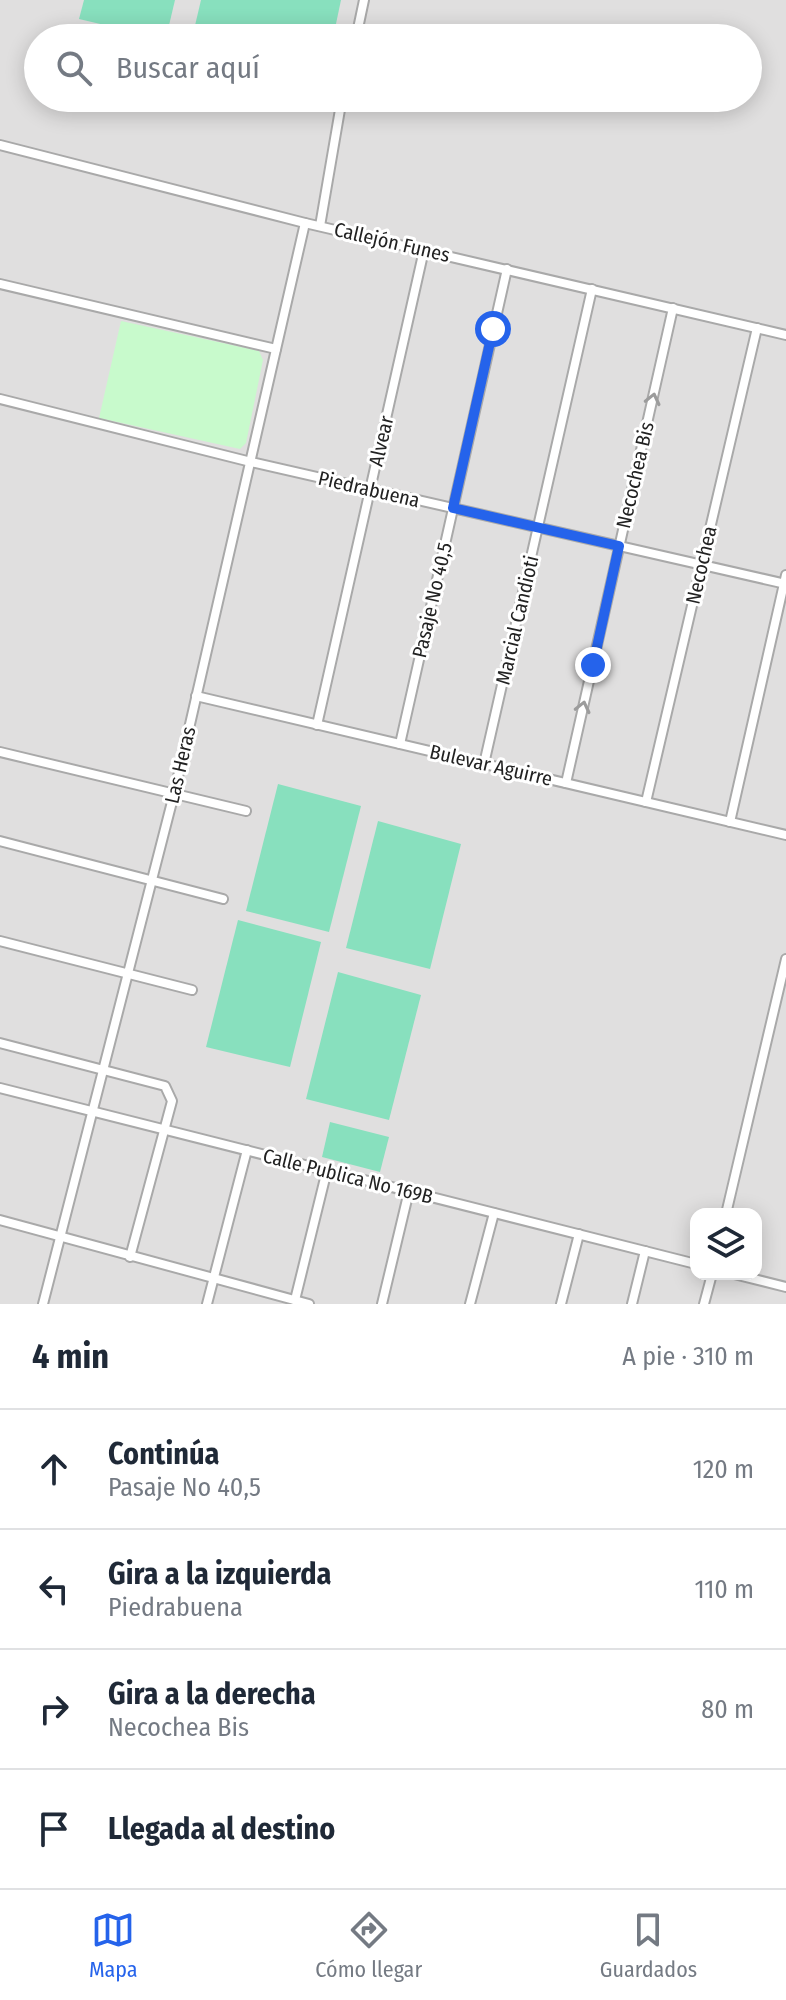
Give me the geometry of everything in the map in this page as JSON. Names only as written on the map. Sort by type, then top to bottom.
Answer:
[{"type":"street","points":[[359,24],[364,0]]},
{"type":"street","points":[[320,226],[340,112]]},
{"type":"street","name":"Callejón Funes","points":[[0,145],[305,223],[786,335]]},
{"type":"street","name":"Las Heras","points":[[43,1304],[174,794],[305,223]]},
{"type":"street","name":"Alvear","points":[[317,725],[424,250]]},
{"type":"street","name":"Pasaje No 40,5","points":[[400,744],[507,269]]},
{"type":"street","points":[[0,284],[276,349]]},
{"type":"street","name":"Marcial Candioti","points":[[484,764],[592,289]]},
{"type":"street","name":"Necochea Bis","points":[[566,783],[673,308]]},
{"type":"street","name":"Necochea","points":[[646,802],[757,328]]},
{"type":"street","name":"Piedrabuena","points":[[0,399],[370,490],[785,581]]},
{"type":"street","points":[[730,822],[785,581]]},
{"type":"street","name":"Bulevar Aguirre","points":[[196,696],[786,835]]},
{"type":"street","points":[[0,752],[246,811]]},
{"type":"street","points":[[0,841],[223,899]]},
{"type":"street","points":[[0,941],[192,990]]},
{"type":"street","points":[[727,1208],[786,959]]},
{"type":"street","points":[[0,1043],[165,1086],[172,1101],[130,1257]]},
{"type":"street","name":"Calle Publica No 169B","points":[[0,1088],[690,1262]]},
{"type":"street","points":[[207,1304],[247,1150]]},
{"type":"street","points":[[295,1300],[327,1170]]},
{"type":"street","points":[[382,1304],[409,1191]]},
{"type":"street","points":[[470,1304],[494,1213]]},
{"type":"street","points":[[0,1220],[309,1304]]},
{"type":"street","points":[[561,1304],[579,1234]]},
{"type":"street","points":[[632,1304],[645,1251]]},
{"type":"street","points":[[704,1304],[710,1280]]},
{"type":"street","points":[[758,1280],[786,1287]]},
{"type":"shaded area","points":[[0,0],[786,0],[786,1304],[0,1304]]},
{"type":"green space","points":[[84,0],[175,0],[169,24],[100,24],[79,19]]},
{"type":"green space","points":[[201,0],[341,0],[336,24],[195,24]]},
{"type":"green space","points":[[121,321],[259,351],[263,360],[246,443],[240,449],[99,418]]},
{"type":"green space","points":[[278,784],[361,806],[329,932],[246,911]]},
{"type":"green space","points":[[378,821],[461,844],[430,969],[346,948]]},
{"type":"green space","points":[[238,920],[321,942],[290,1067],[206,1047]]},
{"type":"green space","points":[[338,972],[421,995],[389,1120],[306,1099]]},
{"type":"green space","points":[[330,1122],[389,1137],[380,1172],[322,1157]]},
{"type":"route","points":[[493,329],[453,508],[619,546],[593,665]]}]
